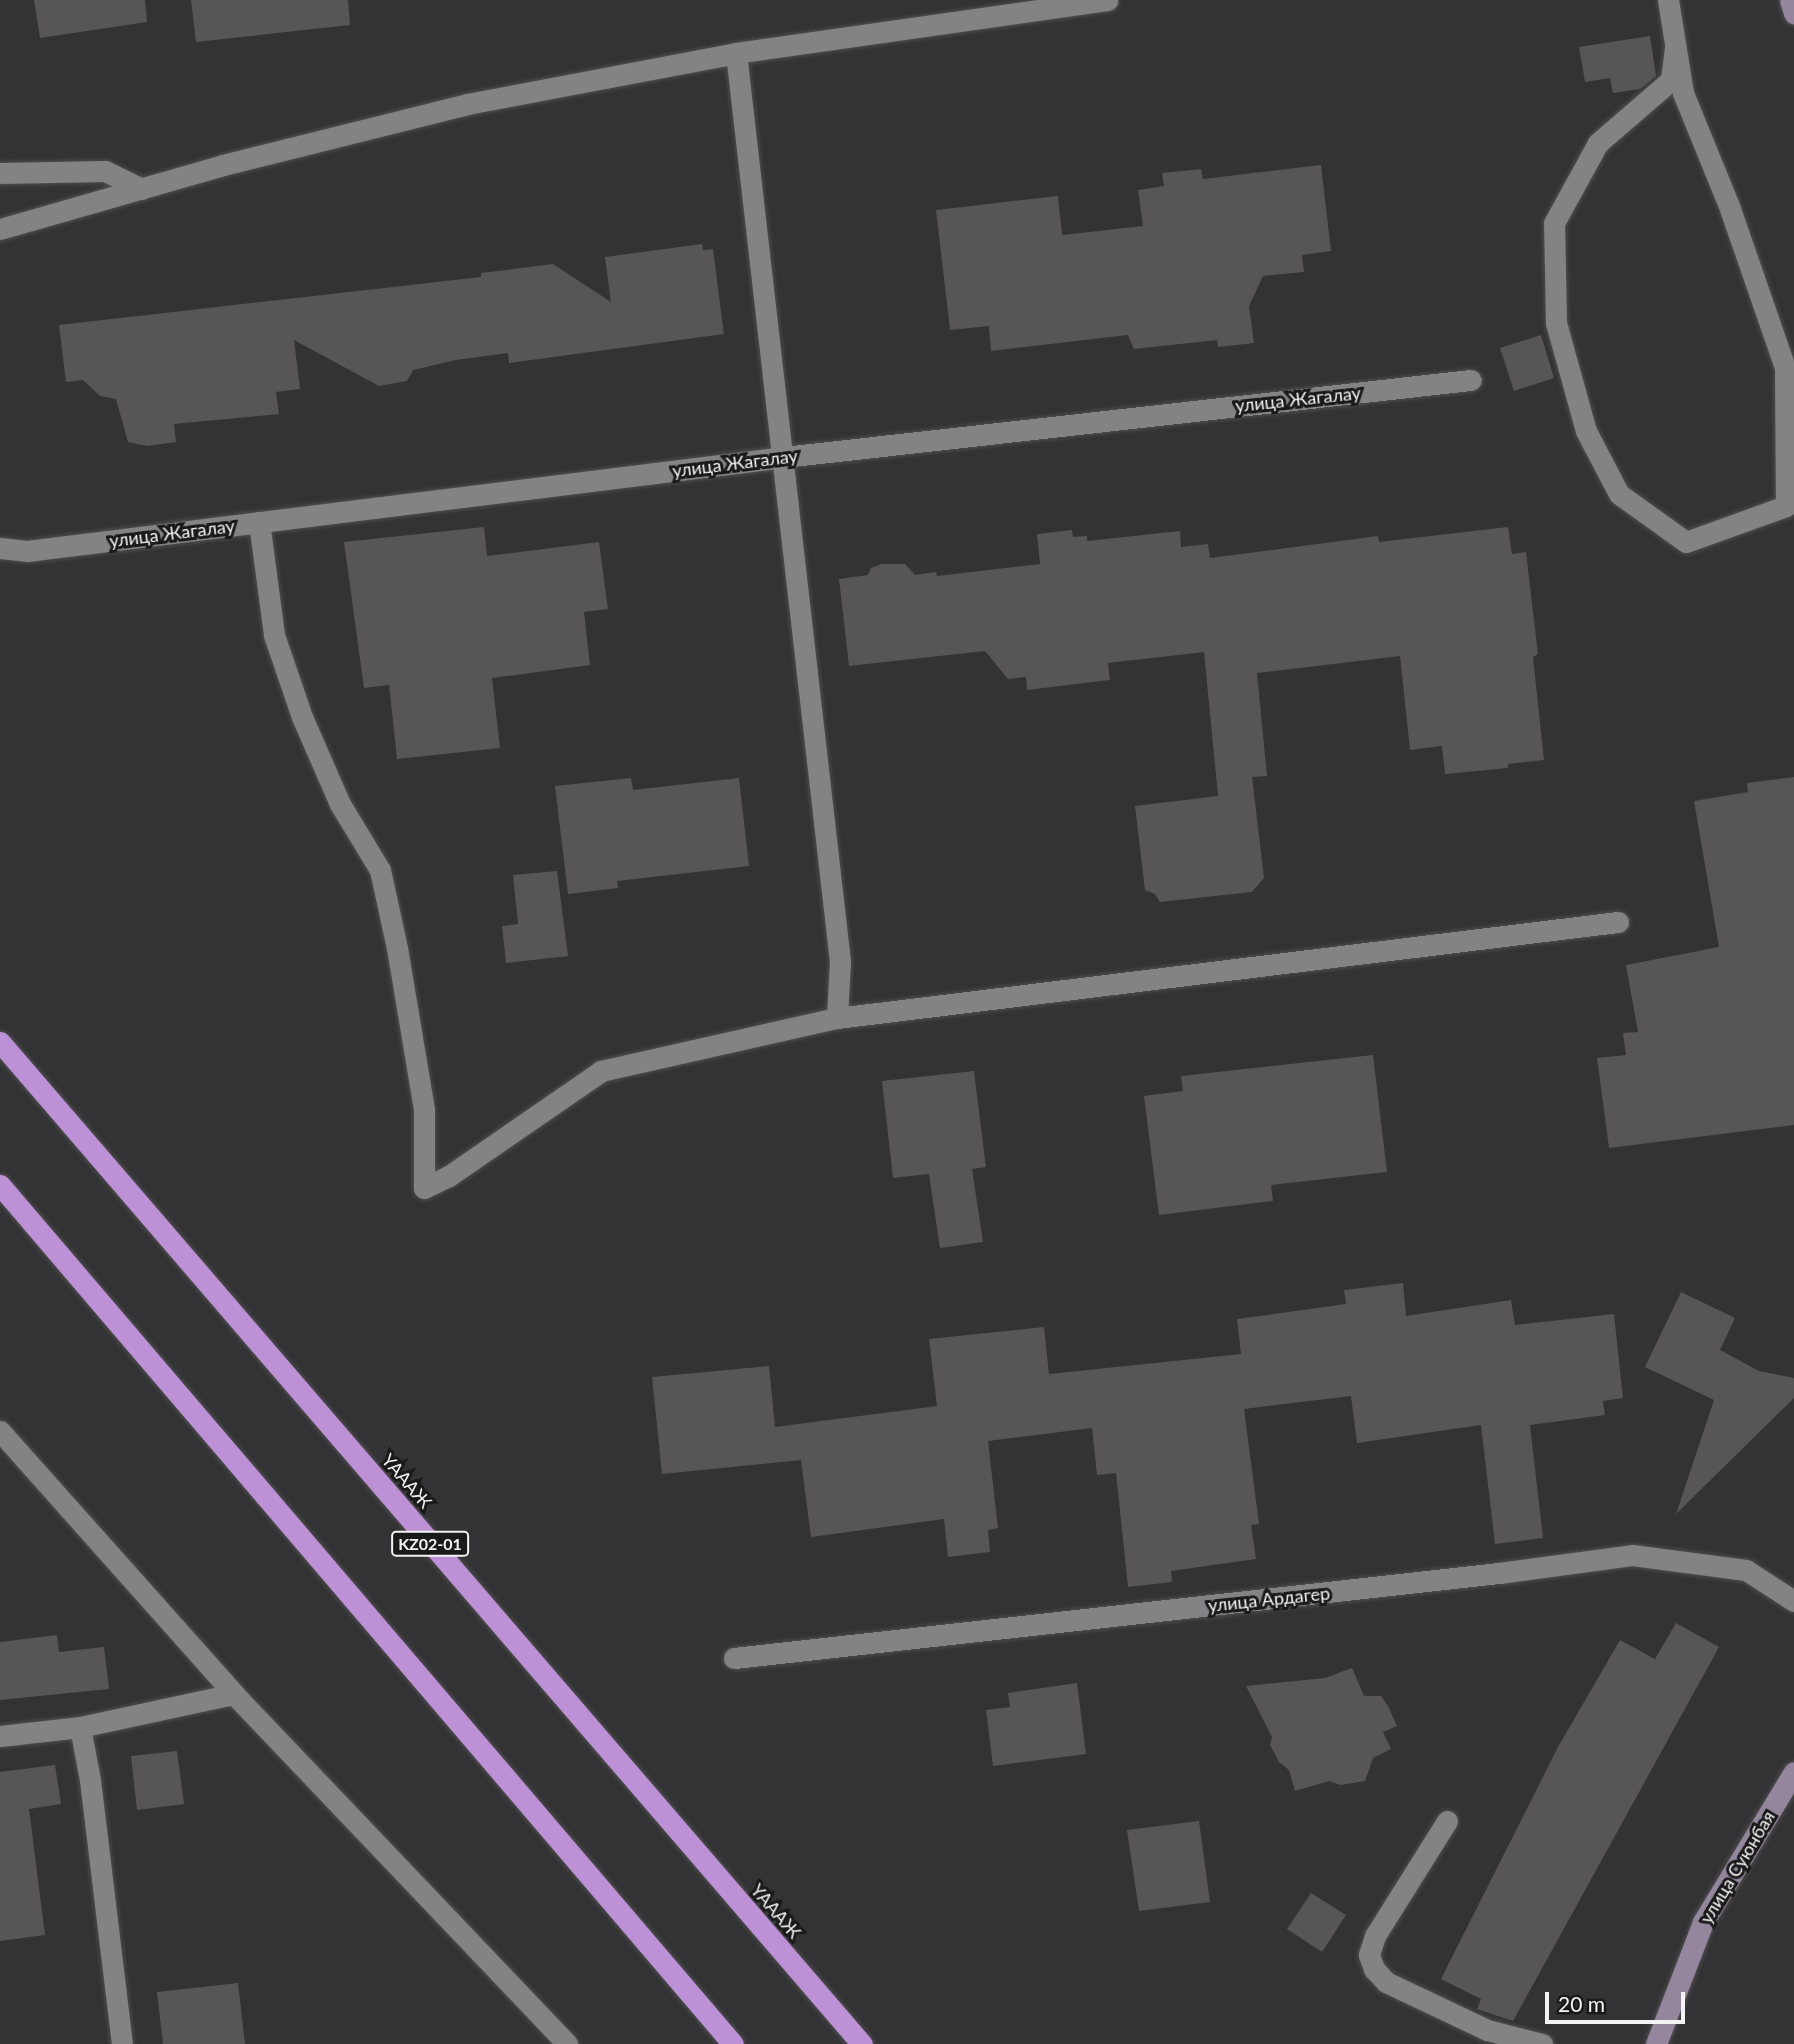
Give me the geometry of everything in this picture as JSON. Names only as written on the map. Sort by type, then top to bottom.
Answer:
[{"type":"highway","name":"ҮАААЖ","points":[[0,1042],[862,2044]]},
{"type":"highway","points":[[0,1185],[733,2044]]},
{"type":"main road","points":[[1790,0],[1794,13]]},
{"type":"main road","name":"улица Суюнбая","points":[[1656,2044],[1703,1922],[1794,1772]]},
{"type":"street","points":[[0,229],[223,165],[467,104],[736,53],[1107,0]]},
{"type":"street","points":[[1668,0],[1683,93],[1728,203],[1785,368],[1786,506],[1686,542],[1619,494],[1586,430],[1556,323],[1554,235],[1554,223],[1598,143],[1671,80],[1675,45]]},
{"type":"street","points":[[736,53],[840,962],[837,1018]]},
{"type":"street","points":[[0,173],[105,171],[142,189]]},
{"type":"street","name":"улица Жагалау","points":[[0,548],[27,551],[784,457],[1471,380]]},
{"type":"street","points":[[259,522],[274,635],[298,705],[340,804],[380,870],[402,975],[425,1110],[424,1188],[449,1176],[601,1071],[837,1018],[1618,922]]},
{"type":"street","points":[[0,1432],[234,1694],[567,2044]]},
{"type":"street","name":"улица Ардагер","points":[[734,1658],[1472,1576],[1632,1555],[1746,1570],[1794,1601]]},
{"type":"street","points":[[0,1736],[80,1727],[234,1694]]},
{"type":"street","points":[[80,1727],[90,1780],[122,2044]]},
{"type":"street","points":[[1447,1821],[1375,1936],[1369,1955],[1374,1969],[1386,1982],[1487,2030],[1542,2044]]},
{"type":"building","points":[[34,0],[145,0],[147,22],[40,38]]},
{"type":"building","points":[[191,0],[348,0],[350,25],[196,42]]},
{"type":"building","points":[[1650,36],[1656,76],[1640,89],[1613,93],[1610,78],[1585,82],[1579,47]]},
{"type":"building","points":[[1321,165],[1331,251],[1302,255],[1304,272],[1263,276],[1249,306],[1254,343],[1218,347],[1217,340],[1134,349],[1128,335],[991,351],[989,326],[950,330],[936,210],[1058,196],[1062,235],[1143,226],[1138,190],[1164,186],[1162,173],[1201,169],[1203,179]]},
{"type":"building","points":[[702,244],[703,250],[713,249],[724,334],[509,363],[508,353],[456,360],[413,370],[407,381],[379,386],[294,340],[300,389],[276,392],[279,414],[174,424],[176,442],[147,446],[128,442],[116,399],[100,396],[83,380],[66,382],[59,325],[481,277],[481,273],[553,264],[611,302],[605,257]]},
{"type":"building","points":[[1541,335],[1554,378],[1514,391],[1500,348]]},
{"type":"building","points":[[484,527],[487,556],[599,542],[608,609],[584,612],[590,665],[492,678],[500,748],[397,759],[389,685],[364,688],[344,542]]},
{"type":"building","points":[[1508,527],[1512,554],[1526,552],[1538,654],[1533,657],[1544,760],[1508,764],[1508,768],[1445,774],[1442,746],[1410,750],[1400,656],[1257,673],[1267,776],[1252,777],[1264,878],[1252,892],[1160,902],[1155,894],[1145,890],[1135,806],[1218,796],[1204,652],[1108,663],[1110,680],[1027,690],[1026,677],[1008,679],[985,651],[849,666],[839,579],[868,575],[871,568],[882,564],[905,564],[915,575],[936,572],[937,576],[1040,564],[1037,534],[1072,530],[1073,537],[1087,536],[1087,541],[1180,531],[1181,547],[1208,544],[1210,558],[1378,536],[1379,542]]},
{"type":"building","points":[[1794,777],[1794,1125],[1609,1148],[1597,1058],[1626,1055],[1623,1033],[1638,1032],[1626,965],[1719,947],[1694,801],[1748,792],[1747,783]]},
{"type":"building","points":[[631,778],[633,790],[739,778],[749,866],[617,881],[618,888],[568,894],[555,786]]},
{"type":"building","points":[[557,871],[568,956],[506,963],[502,926],[518,924],[513,875]]},
{"type":"building","points":[[1373,1055],[1387,1172],[1271,1185],[1273,1201],[1159,1215],[1144,1096],[1183,1091],[1181,1076]]},
{"type":"building","points":[[974,1071],[986,1167],[972,1169],[983,1242],[940,1248],[929,1174],[893,1178],[882,1081]]},
{"type":"building","points":[[1403,1283],[1406,1316],[1511,1300],[1515,1325],[1614,1314],[1623,1398],[1603,1401],[1605,1415],[1530,1425],[1543,1538],[1495,1544],[1481,1425],[1357,1443],[1351,1396],[1244,1409],[1259,1524],[1251,1525],[1256,1559],[1171,1571],[1172,1582],[1128,1587],[1116,1473],[1097,1475],[1092,1428],[988,1441],[998,1528],[988,1530],[990,1552],[948,1557],[944,1519],[811,1537],[801,1460],[662,1474],[652,1377],[769,1366],[775,1427],[937,1406],[929,1339],[1044,1327],[1049,1374],[1241,1354],[1237,1319],[1346,1304],[1344,1290]]},
{"type":"building","points":[[1681,1292],[1735,1318],[1720,1350],[1759,1371],[1794,1378],[1794,1398],[1676,1514],[1714,1400],[1645,1367]]},
{"type":"building","points":[[1676,1623],[1719,1647],[1513,2021],[1477,2009],[1481,1999],[1441,1979],[1558,1747],[1620,1640],[1655,1659]]},
{"type":"building","points":[[57,1635],[59,1652],[104,1647],[109,1689],[0,1700],[0,1642]]},
{"type":"building","points":[[1352,1668],[1364,1696],[1381,1696],[1388,1706],[1397,1726],[1383,1732],[1391,1749],[1373,1758],[1365,1781],[1341,1785],[1329,1781],[1295,1791],[1289,1770],[1279,1762],[1270,1745],[1272,1737],[1246,1686],[1325,1678]]},
{"type":"building","points":[[1077,1683],[1086,1754],[993,1766],[986,1710],[1010,1707],[1008,1693]]},
{"type":"building","points":[[177,1751],[184,1804],[137,1810],[131,1756]]},
{"type":"building","points":[[55,1765],[61,1804],[29,1809],[45,1935],[0,1941],[0,1772]]},
{"type":"building","points":[[1199,1821],[1210,1902],[1139,1911],[1127,1830]]},
{"type":"building","points":[[1311,1893],[1346,1915],[1322,1952],[1287,1929]]},
{"type":"building","points":[[238,1983],[245,2044],[163,2044],[157,1992]]}]
